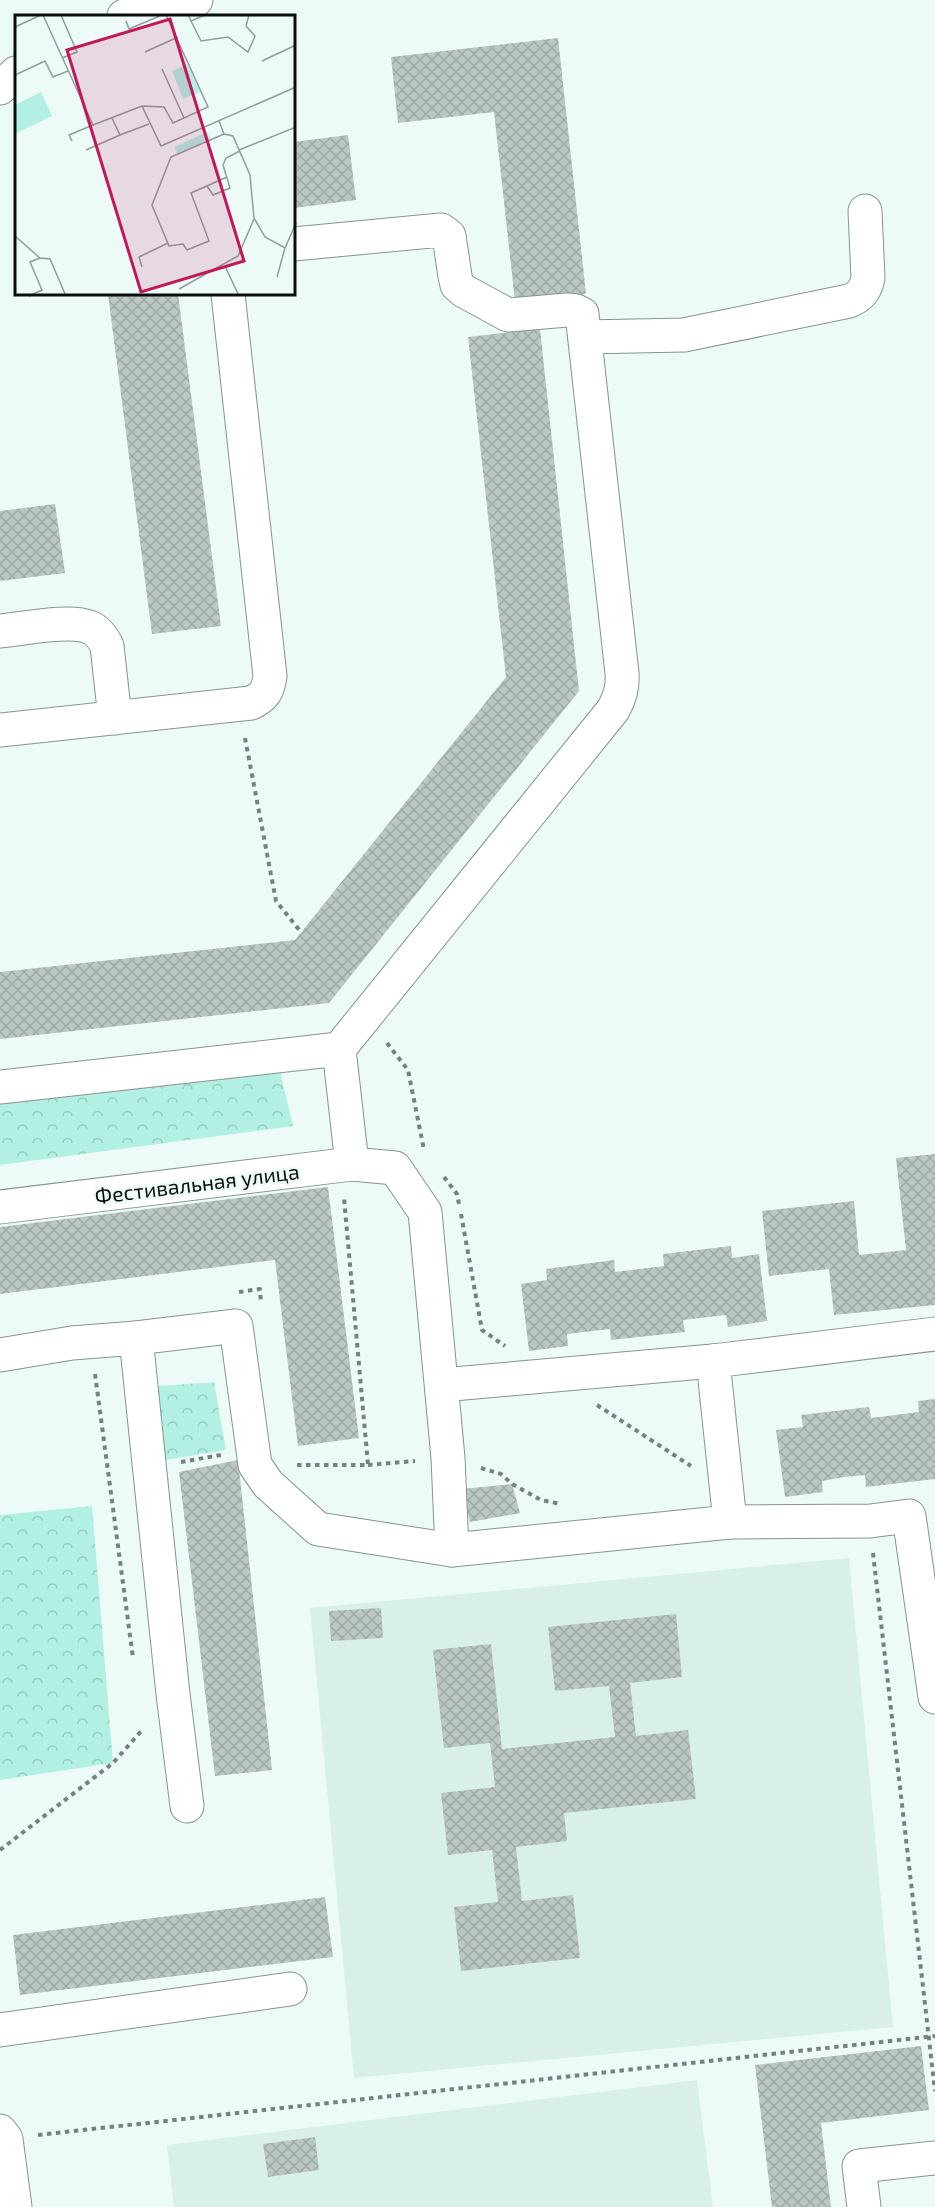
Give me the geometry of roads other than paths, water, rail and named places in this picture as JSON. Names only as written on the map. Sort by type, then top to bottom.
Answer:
[{"type":"street","points":[[126,15],[175,2]]},
{"type":"street","points":[[0,88],[15,74]]},
{"type":"street","points":[[585,337],[684,335],[859,297],[866,288],[868,278],[865,211]]},
{"type":"street","points":[[0,1087],[339,1049],[613,710],[619,699],[622,673],[582,314],[576,311],[508,315],[464,291],[457,285],[449,236],[441,230],[296,244]]},
{"type":"street","points":[[0,730],[250,703],[262,698],[269,687],[270,676],[228,296]]},
{"type":"street","points":[[0,632],[74,623],[96,631],[102,636],[107,646],[115,718]]},
{"type":"street","points":[[339,1049],[352,1164]]},
{"type":"street","name":"Фестивальная улица","points":[[0,1207],[352,1164],[395,1168],[425,1212],[442,1385]]},
{"type":"street","points":[[0,1355],[90,1341],[236,1326],[255,1465],[268,1484],[318,1529],[452,1550],[730,1522],[870,1521],[922,1515],[935,1697]]},
{"type":"street","points":[[452,1550],[442,1385],[713,1361],[935,1334]]},
{"type":"street","points":[[136,1338],[187,1806]]},
{"type":"street","points":[[713,1361],[730,1522]]},
{"type":"street","points":[[0,2030],[290,1989]]},
{"type":"street","points":[[3,2135],[15,2207]]},
{"type":"street","points":[[864,2207],[859,2166],[935,2158]]}]
